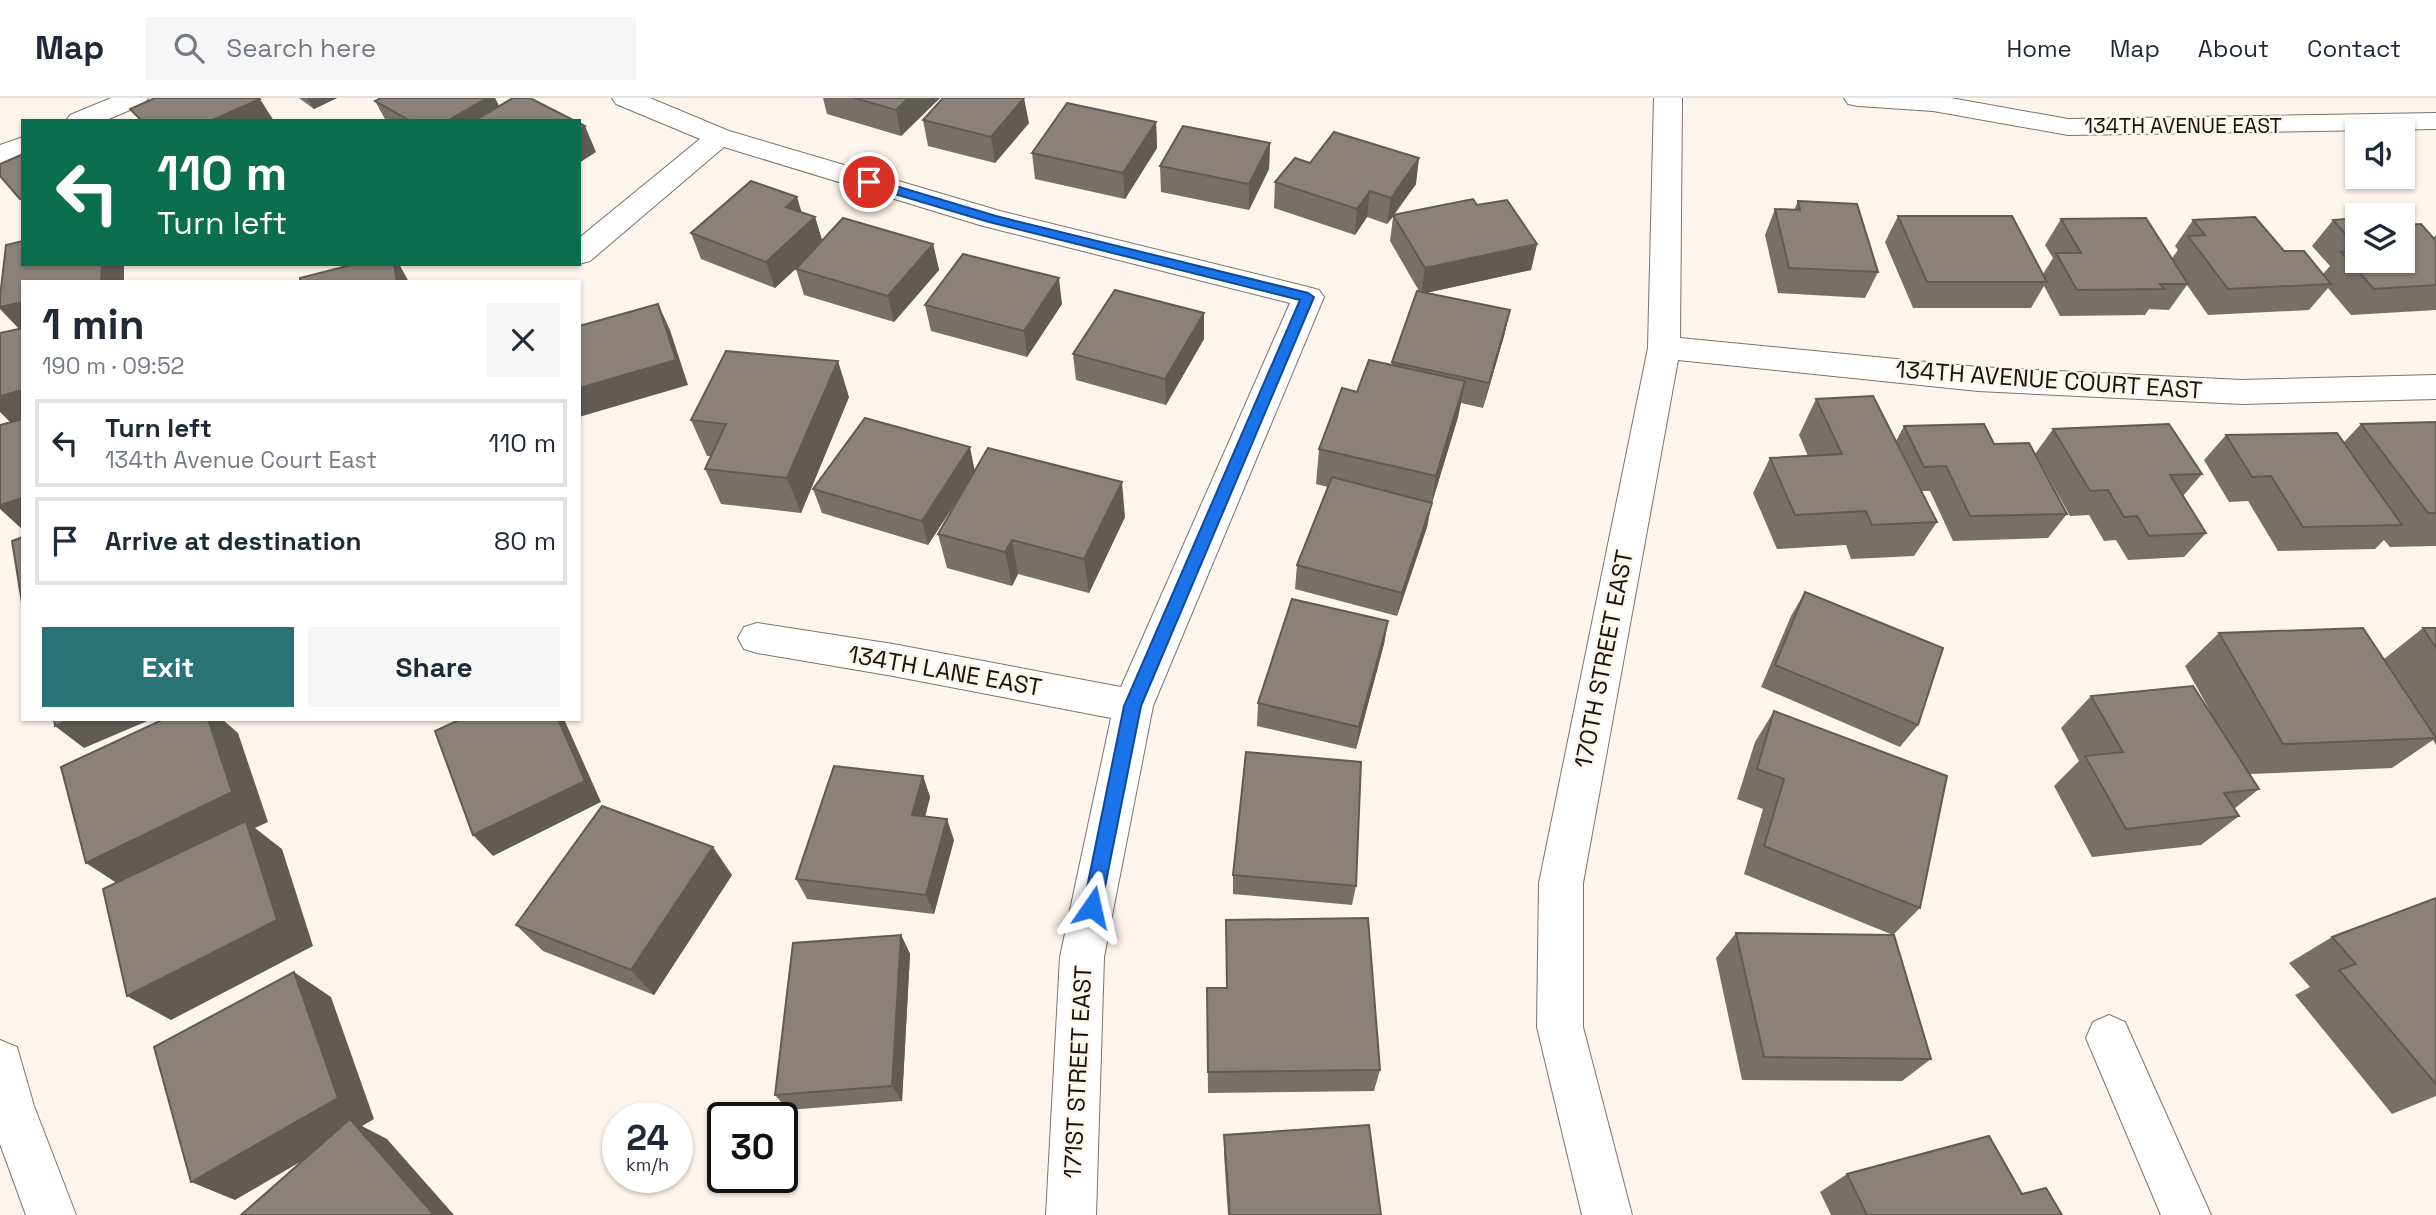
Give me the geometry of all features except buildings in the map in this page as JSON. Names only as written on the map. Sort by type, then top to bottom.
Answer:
[{"type":"street","points":[[85,119],[134,98]]},
{"type":"street","points":[[581,252],[719,137],[626,98]]},
{"type":"street","name":"170TH STREET EAST","points":[[1607,1215],[1560,1027],[1561,883],[1664,348],[1668,98]]},
{"type":"street","name":"134TH AVENUE EAST","points":[[1858,98],[1933,103],[2068,127],[2436,121]]},
{"type":"street","name":"134TH AVENUE EAST","points":[[1933,103],[1966,98]]},
{"type":"street","name":"171ST STREET EAST","points":[[719,137],[993,219],[1308,297],[1133,706],[1082,957],[1071,1215]]},
{"type":"street","points":[[0,155],[21,146]]},
{"type":"street","name":"134TH AVENUE COURT EAST","points":[[1664,348],[1978,379],[2242,392],[2436,387]]},
{"type":"street","name":"134TH LANE EAST","points":[[757,638],[1133,706]]},
{"type":"street","points":[[2109,1038],[2186,1215]]},
{"type":"street","points":[[3,1094],[51,1215]]},
{"type":"route","points":[[869,182],[993,219],[1308,297],[1133,706],[1092,907]]}]
